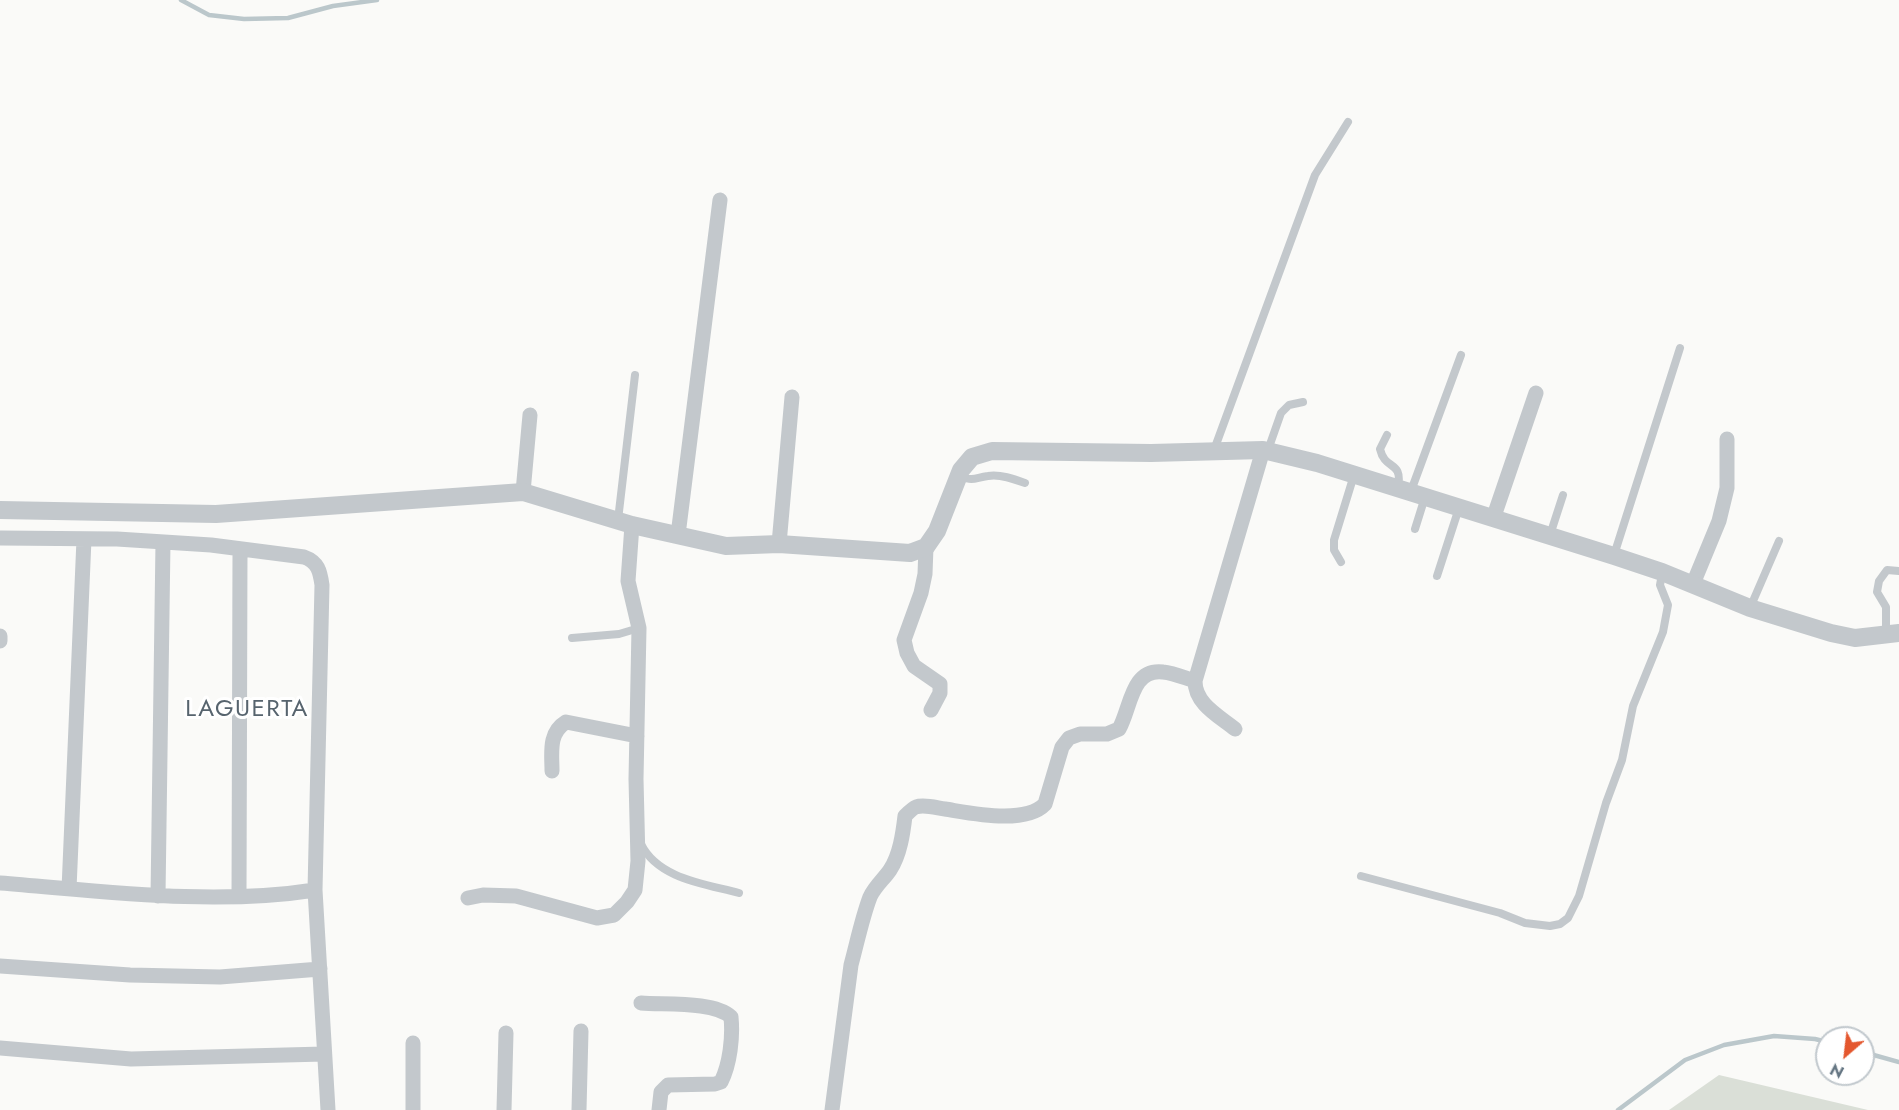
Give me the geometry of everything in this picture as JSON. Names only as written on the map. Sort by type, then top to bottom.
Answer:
[{"type":"street","points":[[678,535],[720,200]]},
{"type":"street","points":[[1493,519],[1536,393]]},
{"type":"street","points":[[779,544],[792,397]]},
{"type":"street","points":[[523,492],[530,415]]},
{"type":"street","points":[[1694,584],[1719,521],[1727,488],[1727,439]]},
{"type":"street","points":[[931,710],[940,693],[940,684],[914,666],[907,653],[904,640],[921,593],[925,574],[926,547],[937,531],[961,470],[972,457],[992,451],[1151,453],[1265,451],[1354,475],[1614,556],[1694,584],[1750,608],[1855,638],[1893,634]]},
{"type":"street","points":[[1235,729],[1202,702],[1198,696],[1196,681],[1265,451]]},
{"type":"street","points":[[0,510],[216,514],[523,492],[625,522],[726,546],[779,544],[910,553],[926,547]]},
{"type":"street","points":[[468,898],[483,895],[516,896],[597,918],[614,915],[635,890],[638,861],[639,628],[628,581],[625,522]]},
{"type":"street","points":[[0,538],[163,542],[240,549],[304,557],[313,560],[319,568],[322,585],[315,890],[328,1110]]},
{"type":"street","points":[[69,889],[84,539]]},
{"type":"street","points":[[158,896],[163,542]]},
{"type":"street","points":[[239,896],[240,549]]},
{"type":"street","points":[[832,1110],[853,956],[871,895],[890,870],[896,857],[905,816],[916,807],[984,815],[1012,815],[1039,810],[1045,804],[1062,747],[1069,738],[1080,734],[1107,734],[1119,729],[1138,681],[1149,672],[1162,672],[1196,681]]},
{"type":"street","points":[[552,771],[554,734],[558,727],[566,722],[637,736]]},
{"type":"street","points":[[0,883],[158,896],[292,894],[315,890]]},
{"type":"street","points":[[0,966],[130,975],[220,977],[320,969]]},
{"type":"street","points":[[641,1003],[706,1007],[725,1011],[731,1017],[729,1054],[721,1082],[668,1085],[662,1092],[659,1110]]},
{"type":"street","points":[[579,1110],[581,1031]]},
{"type":"street","points":[[504,1110],[506,1033]]},
{"type":"street","points":[[413,1043],[413,1110]]},
{"type":"street","points":[[0,1048],[131,1059],[324,1054]]},
{"type":"lane","points":[[1213,451],[1315,175],[1348,122]]},
{"type":"lane","points":[[1614,556],[1680,348]]},
{"type":"lane","points":[[1411,493],[1461,355]]},
{"type":"lane","points":[[625,522],[635,375]]},
{"type":"lane","points":[[1265,451],[1281,413],[1289,405],[1303,402]]},
{"type":"lane","points":[[1387,435],[1380,449],[1382,458],[1399,471],[1411,493],[1415,530]]},
{"type":"lane","points":[[1341,562],[1334,550],[1334,540],[1354,475]]},
{"type":"lane","points":[[958,477],[970,480],[988,476],[1007,477],[1025,483]]},
{"type":"lane","points":[[1550,537],[1563,495]]},
{"type":"lane","points":[[1437,576],[1460,508]]},
{"type":"lane","points":[[1750,608],[1779,541]]},
{"type":"lane","points":[[1893,634],[1886,607],[1877,592],[1883,572],[1899,571]]},
{"type":"lane","points":[[1361,876],[1500,913],[1525,923],[1550,926],[1560,924],[1568,918],[1579,896],[1606,803],[1622,760],[1633,706],[1663,632],[1668,605],[1660,585],[1662,572]]},
{"type":"lane","points":[[572,638],[619,634],[639,628]]},
{"type":"lane","points":[[637,834],[644,849],[667,871],[689,880],[740,892]]},
{"type":"shaded area","points":[[1719,1075],[1868,1110],[1669,1110]]},
{"type":"waterway","points":[[181,0],[209,15],[244,19],[288,18],[333,6],[377,0]]},
{"type":"waterway","points":[[1618,1110],[1685,1060],[1724,1045],[1774,1036],[1815,1039]]},
{"type":"waterway","points":[[1875,1055],[1899,1062]]},
{"type":"district","name":"LAGUERTA","points":[[247,710]]}]
